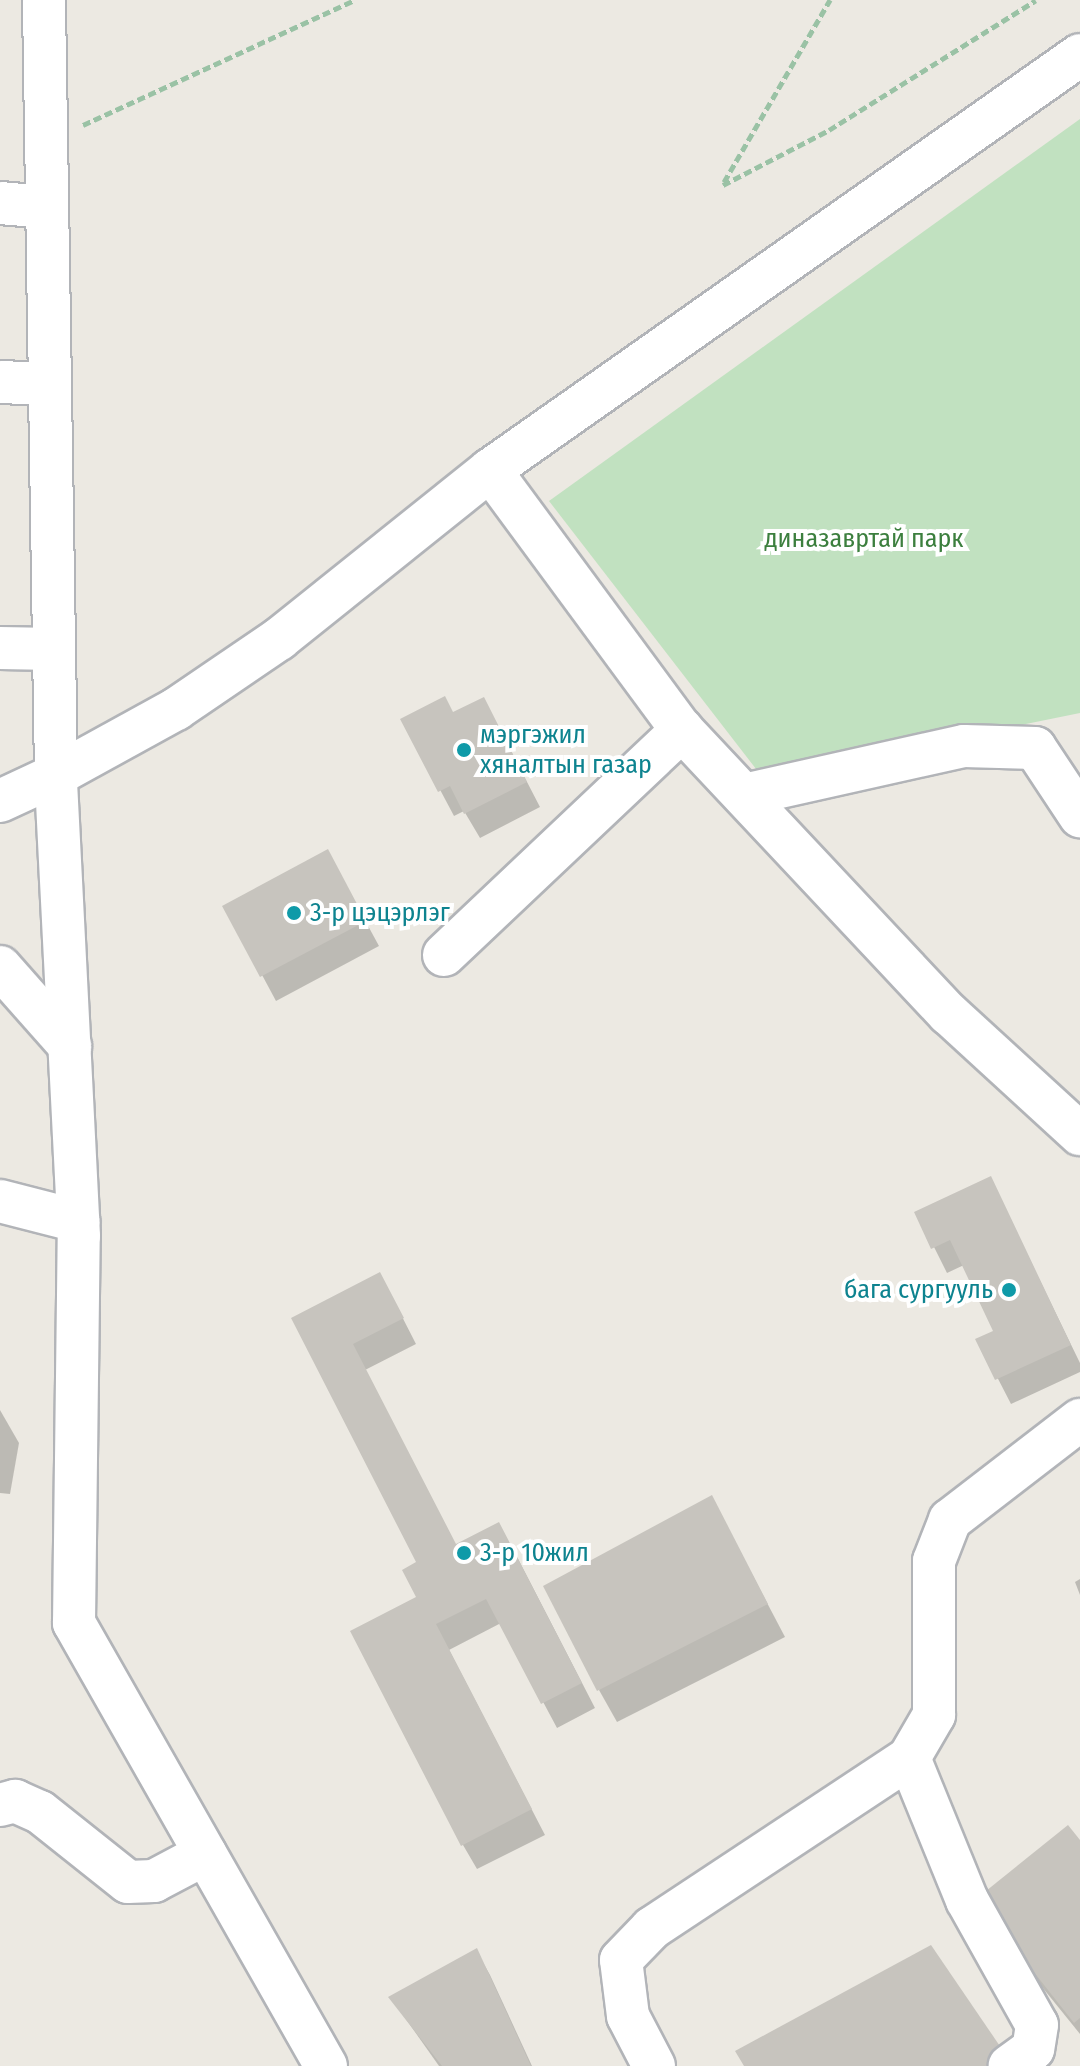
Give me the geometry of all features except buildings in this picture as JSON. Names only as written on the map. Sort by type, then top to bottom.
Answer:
[{"type":"street","points":[[44,0],[56,775],[78,1221],[74,1623],[326,2066]]},
{"type":"street","points":[[0,801],[56,775],[176,709],[279,639],[490,470],[1080,55]]},
{"type":"street","points":[[0,203],[47,207]]},
{"type":"street","points":[[0,382],[49,384]]},
{"type":"street","points":[[490,470],[682,730],[744,795],[1072,1117]]},
{"type":"street","points":[[0,648],[54,649]]},
{"type":"street","points":[[444,955],[682,730]]},
{"type":"street","points":[[744,795],[964,746],[1035,748],[1080,816]]},
{"type":"street","points":[[0,967],[70,1046]]},
{"type":"street","points":[[0,1201],[78,1221]]},
{"type":"street","points":[[654,2066],[621,1988],[621,1960],[632,1943],[909,1758],[934,1715],[934,1561],[950,1520],[1080,1420]]},
{"type":"street","points":[[909,1758],[967,1900],[1037,2025],[1033,2049],[1010,2066]]},
{"type":"street","points":[[0,1805],[15,1801],[40,1812],[128,1882],[154,1881],[205,1854]]},
{"type":"path","points":[[46,142],[355,0]]},
{"type":"path","points":[[830,0],[723,185],[829,130],[1036,0]]},
{"type":"green space","name":"диназавртай парк","points":[[1080,119],[1080,713],[763,778],[549,501]]},
{"type":"place","name":"мэргэжил хяналтын газар","points":[[464,750]]},
{"type":"place","name":"3-р цэцэрлэг","points":[[294,913]]},
{"type":"place","name":"бага сургууль","points":[[1009,1290]]},
{"type":"place","name":"3-р 10жил","points":[[464,1553]]}]
